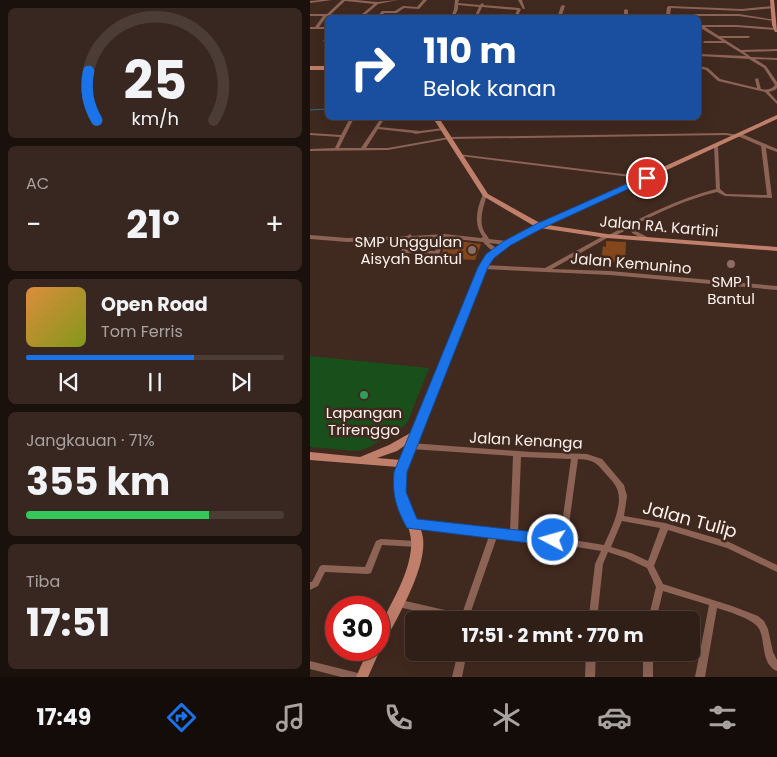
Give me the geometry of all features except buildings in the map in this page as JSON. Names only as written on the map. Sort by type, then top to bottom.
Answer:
[{"type":"main road","points":[[774,4],[776,30]]},
{"type":"main road","points":[[310,68],[325,68]]},
{"type":"main road","points":[[390,618],[416,558],[418,544],[412,524],[402,504],[400,492],[401,472],[483,267],[490,256],[507,243],[540,226],[777,117]]},
{"type":"main road","points":[[438,120],[485,195]]},
{"type":"main road","name":"Jalan RA. Kartini","points":[[485,195],[540,226],[609,236],[777,249]]},
{"type":"main road","points":[[562,217],[562,224],[568,231]]},
{"type":"main road","points":[[359,460],[413,440]]},
{"type":"main road","points":[[310,456],[404,464]]},
{"type":"main road","points":[[362,677],[369,661]]},
{"type":"street","points":[[310,2],[330,0]]},
{"type":"street","points":[[310,14],[327,15],[345,0],[377,3],[396,0]]},
{"type":"street","points":[[381,15],[384,12],[396,12],[402,7],[418,8],[425,0]]},
{"type":"street","points":[[520,0],[524,8]]},
{"type":"street","points":[[453,15],[457,2],[519,9],[516,15]]},
{"type":"street","points":[[366,15],[377,3]]},
{"type":"street","points":[[476,15],[482,4]]},
{"type":"street","points":[[668,15],[669,7],[742,10],[774,4]]},
{"type":"street","points":[[559,15],[563,6]]},
{"type":"street","points":[[626,10],[626,15]]},
{"type":"street","points":[[740,15],[742,10]]},
{"type":"street","points":[[701,16],[740,15],[775,18]]},
{"type":"street","points":[[316,28],[325,17]]},
{"type":"street","points":[[701,27],[737,26],[776,30]]},
{"type":"street","points":[[310,28],[325,28]]},
{"type":"street","points":[[701,28],[765,67],[774,79],[776,88],[767,91],[719,80],[713,77],[708,70],[701,68]]},
{"type":"street","points":[[718,37],[748,37]]},
{"type":"street","points":[[704,42],[726,42]]},
{"type":"street","points":[[738,51],[777,50]]},
{"type":"street","points":[[701,55],[777,59]]},
{"type":"street","points":[[757,79],[759,89]]},
{"type":"street","points":[[767,91],[777,103]]},
{"type":"street","points":[[336,150],[351,120]]},
{"type":"street","points":[[363,149],[383,120]]},
{"type":"street","points":[[377,128],[419,132]]},
{"type":"street","points":[[410,134],[443,129]]},
{"type":"street","points":[[310,134],[342,136]]},
{"type":"street","points":[[310,150],[401,148],[449,138],[723,134],[739,135],[777,150]]},
{"type":"street","points":[[718,190],[725,195],[770,197],[763,145]]},
{"type":"street","points":[[716,146],[718,190]]},
{"type":"street","points":[[460,155],[647,178]]},
{"type":"street","points":[[547,269],[685,199],[718,190]]},
{"type":"street","points":[[485,195],[478,223],[480,231],[489,246],[496,250]]},
{"type":"street","points":[[632,225],[634,232],[647,239]]},
{"type":"street","points":[[400,261],[410,236]]},
{"type":"street","points":[[404,251],[437,253],[444,236]]},
{"type":"street","points":[[310,237],[352,240],[444,236],[485,239],[507,243]]},
{"type":"street","name":"Jalan Kemunino","points":[[483,267],[547,269],[777,288]]},
{"type":"street","name":"Jalan Kenanga","points":[[413,440],[517,454],[596,458],[620,485],[623,496],[620,518],[605,548],[597,577],[594,611]]},
{"type":"street","points":[[514,536],[517,454]]},
{"type":"street","points":[[563,542],[575,457]]},
{"type":"street","name":"Jalan Tulip","points":[[620,518],[665,526],[729,545],[777,568]]},
{"type":"street","points":[[412,524],[605,548],[628,555],[650,566],[660,587],[654,611]]},
{"type":"street","points":[[650,566],[665,526]]},
{"type":"street","points":[[467,611],[494,534]]},
{"type":"street","points":[[310,586],[315,584],[323,568],[368,571],[381,542],[418,544]]},
{"type":"street","points":[[660,587],[714,603],[756,619],[760,624],[769,656],[777,667]]},
{"type":"street","points":[[397,603],[430,611]]},
{"type":"street","points":[[700,677],[714,603]]},
{"type":"street","points":[[457,677],[461,661]]},
{"type":"street","points":[[590,677],[591,661]]},
{"type":"street","points":[[648,661],[648,677]]},
{"type":"street","points":[[310,665],[358,677]]},
{"type":"green space","name":"Lapangan Trirenggo","points":[[310,356],[429,368],[408,421],[400,430],[367,448],[356,451],[310,447]]},
{"type":"waterway","points":[[310,110],[325,109]]},
{"type":"place","name":"SMP Unggulan Aisyah Bantul","points":[[472,250]]},
{"type":"place","name":"SMP 1 Bantul","points":[[731,264]]},
{"type":"place","name":"Lapangan Trirenggo","points":[[364,395]]},
{"type":"route","points":[[553,540],[412,524],[402,504],[399,483],[401,472],[483,267],[490,256],[507,243],[540,226],[647,178]]}]
